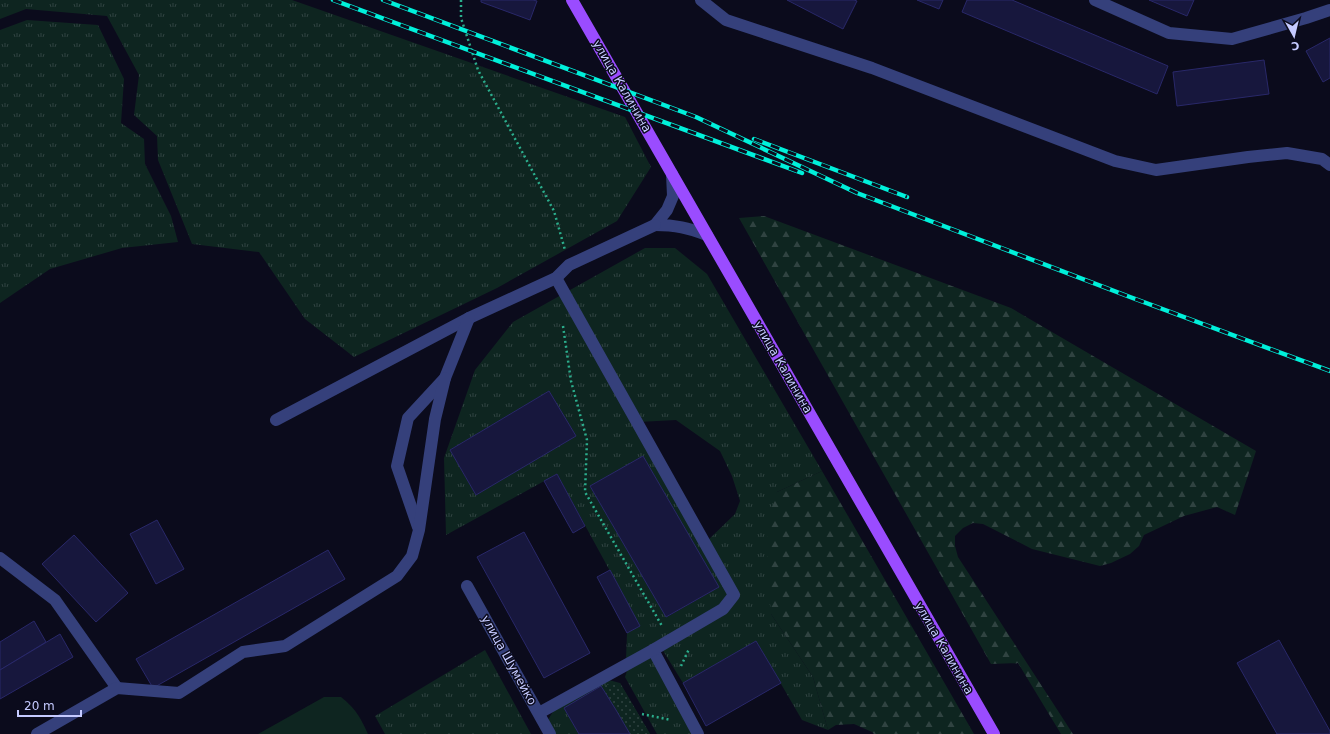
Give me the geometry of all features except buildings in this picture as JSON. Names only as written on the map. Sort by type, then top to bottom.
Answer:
[{"type":"main road","name":"улица Калинина","points":[[572,0],[994,734]]},
{"type":"street","points":[[701,0],[726,20],[872,68],[1115,161],[1156,170],[1287,153],[1322,159],[1330,165]]},
{"type":"street","points":[[1095,0],[1169,33],[1232,39],[1330,10]]},
{"type":"street","points":[[655,225],[667,210],[673,196],[672,174]]},
{"type":"street","points":[[276,420],[469,318],[556,278],[569,265],[655,225],[674,225],[707,235]]},
{"type":"street","points":[[539,713],[653,650],[723,609],[734,595],[556,278]]},
{"type":"street","points":[[37,734],[117,688],[179,693],[243,652],[285,646],[397,576],[412,556],[419,530],[435,419],[445,378],[469,318]]},
{"type":"street","points":[[419,530],[397,466],[408,418],[445,378]]},
{"type":"street","points":[[0,558],[54,600],[117,688]]},
{"type":"street","name":"улица Шумейко","points":[[467,586],[550,734]]},
{"type":"street","points":[[653,650],[696,729]]},
{"type":"path","points":[[462,0],[461,18],[478,70],[554,211],[569,265]]},
{"type":"path","points":[[563,325],[571,381],[587,440],[585,492],[670,640]]},
{"type":"path","points":[[672,684],[689,649]]},
{"type":"path","points":[[642,714],[696,729]]},
{"type":"green space","points":[[0,0],[292,0],[625,117],[651,167],[617,221],[497,288],[354,357],[305,319],[259,252],[192,244],[158,160],[157,136],[134,115],[139,75],[107,16],[26,9],[0,19]]},
{"type":"green space","points":[[27,20],[98,25],[124,79],[121,123],[144,139],[145,164],[171,216],[178,242],[122,248],[50,269],[0,303],[0,30]]},
{"type":"green space","points":[[764,216],[1011,308],[1256,451],[1235,515],[1217,507],[1184,516],[1144,535],[1139,546],[1130,554],[1111,563],[1100,566],[1032,549],[983,524],[973,523],[963,528],[955,536],[955,546],[958,557],[1073,734],[1061,734],[1018,663],[991,664],[739,218]]},
{"type":"green space","points":[[645,248],[675,248],[707,274],[822,471],[777,492],[771,614],[813,677],[828,730],[802,720],[756,641],[683,683],[657,641],[626,659],[627,633],[640,626],[557,474],[446,535],[444,458],[475,370],[513,322]],"holes":[[[549,391],[476,495],[450,450]],[[676,420],[720,451],[732,476],[740,501],[735,514],[705,543],[638,422]],[[643,456],[719,587],[667,617],[590,486]]]},
{"type":"green space","points":[[822,471],[974,734],[874,734],[854,724],[836,725],[828,730],[813,677],[771,614],[767,565],[768,519],[777,492]]},
{"type":"green space","points":[[485,650],[531,734],[385,734],[375,716]]},
{"type":"green space","points":[[650,656],[694,734],[657,734],[625,677],[628,668]]},
{"type":"green space","points":[[605,679],[620,683],[650,734],[630,734],[601,686],[564,708],[579,734],[555,734],[548,720],[555,708]]},
{"type":"green space","points":[[620,683],[650,734],[630,734],[601,686]]},
{"type":"green space","points":[[324,697],[341,697],[357,714],[368,734],[258,734]]},
{"type":"railway","points":[[333,0],[802,173]]},
{"type":"railway","points":[[383,0],[696,117],[857,193],[1330,371]]},
{"type":"railway","points":[[754,139],[907,197]]}]
